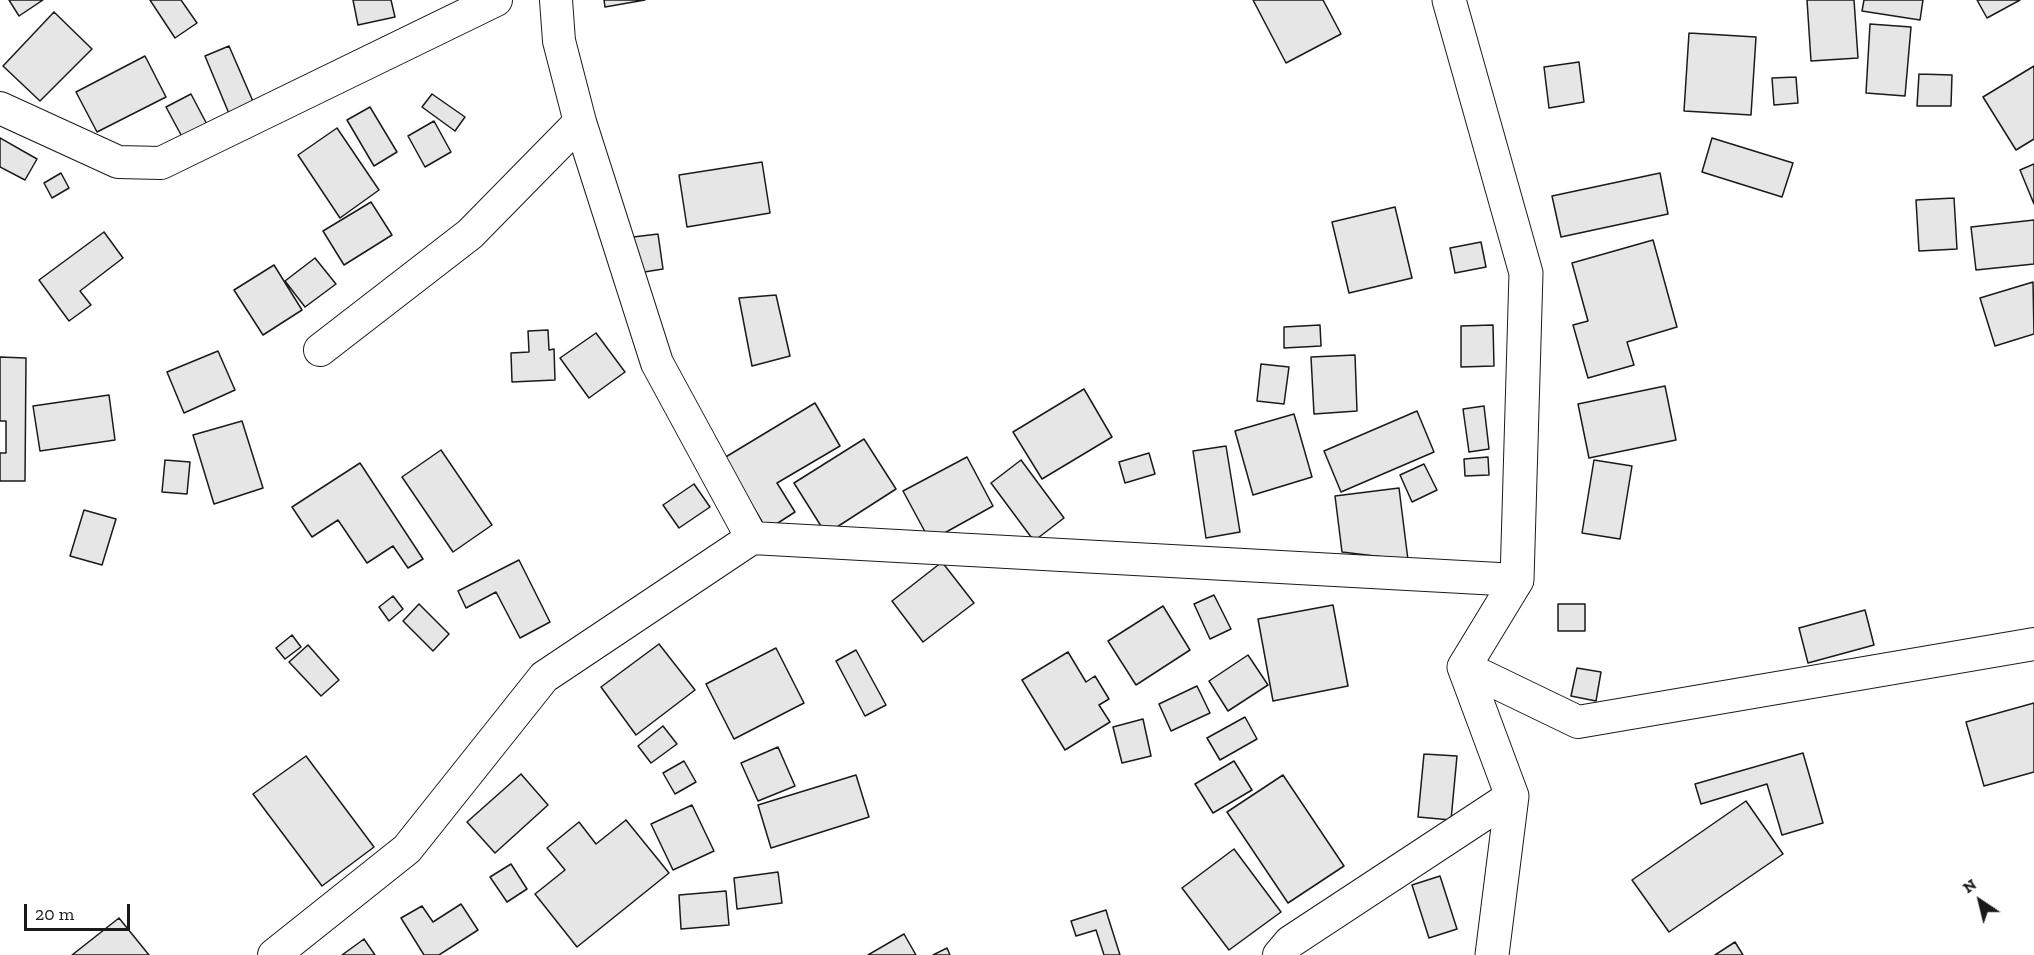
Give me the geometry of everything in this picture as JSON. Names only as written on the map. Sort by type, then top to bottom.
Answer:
[{"type":"street","points":[[0,108],[118,162],[161,163],[496,0]]},
{"type":"street","points":[[556,0],[559,41],[580,122],[657,363],[752,538]]},
{"type":"street","points":[[1449,0],[1526,273],[1517,580],[1464,667]]},
{"type":"street","points":[[320,350],[470,234],[580,122]]},
{"type":"street","points":[[274,955],[407,849],[544,676],[752,538],[1517,580]]},
{"type":"street","points":[[1464,667],[1578,722],[2034,644]]},
{"type":"street","points":[[1464,667],[1512,796],[1492,955]]},
{"type":"street","points":[[1279,955],[1290,942],[1512,796]]},
{"type":"building","points":[[9,0],[43,0],[19,16]]},
{"type":"building","points":[[150,0],[181,0],[197,23],[175,38]]},
{"type":"building","points":[[353,0],[391,0],[395,17],[358,25]]},
{"type":"building","points":[[604,0],[645,0],[605,7]]},
{"type":"building","points":[[1253,0],[1323,0],[1341,34],[1286,63]]},
{"type":"building","points":[[1807,0],[1854,0],[1858,58],[1811,61]]},
{"type":"building","points":[[1864,0],[1923,0],[1920,20],[1862,11]]},
{"type":"building","points":[[1977,0],[2020,0],[1987,18]]},
{"type":"building","points":[[54,12],[92,49],[40,101],[3,66]]},
{"type":"building","points":[[1870,24],[1911,27],[1905,96],[1866,93]]},
{"type":"building","points":[[1689,33],[1756,37],[1751,115],[1684,111]]},
{"type":"building","points":[[229,46],[255,106],[230,116],[205,56]]},
{"type":"building","points":[[145,56],[166,97],[97,132],[76,92]]},
{"type":"building","points":[[1579,62],[1584,102],[1549,108],[1544,67]]},
{"type":"building","points":[[2034,66],[2034,139],[2016,150],[1983,97]]},
{"type":"building","points":[[1919,74],[1952,75],[1951,106],[1917,106]]},
{"type":"building","points":[[1796,77],[1798,103],[1774,105],[1772,78]]},
{"type":"building","points":[[191,94],[211,132],[187,146],[166,107]]},
{"type":"building","points":[[432,94],[465,117],[455,131],[422,107]]},
{"type":"building","points":[[370,107],[397,152],[374,166],[347,120]]},
{"type":"building","points":[[434,121],[451,152],[425,167],[408,136]]},
{"type":"building","points":[[337,128],[379,190],[340,218],[298,155]]},
{"type":"building","points":[[0,138],[37,159],[25,180],[0,167]]},
{"type":"building","points":[[1712,138],[1793,163],[1782,197],[1702,172]]},
{"type":"building","points":[[762,162],[770,213],[687,227],[679,175]]},
{"type":"building","points":[[2034,164],[2034,204],[2020,170]]},
{"type":"building","points":[[61,173],[69,188],[52,198],[44,183]]},
{"type":"building","points":[[1660,173],[1668,214],[1561,237],[1552,196]]},
{"type":"building","points":[[1954,198],[1957,249],[1919,251],[1916,200]]},
{"type":"building","points":[[371,202],[392,235],[344,265],[323,231]]},
{"type":"building","points":[[1395,207],[1412,278],[1349,293],[1332,222]]},
{"type":"building","points":[[2034,220],[2034,264],[1976,270],[1971,227]]},
{"type":"building","points":[[104,232],[123,258],[80,291],[91,305],[69,321],[39,280]]},
{"type":"building","points":[[658,234],[663,269],[638,273],[633,237]]},
{"type":"building","points":[[1653,240],[1677,327],[1627,342],[1634,365],[1588,378],[1573,325],[1588,321],[1572,263]]},
{"type":"building","points":[[1481,242],[1486,267],[1455,273],[1450,248]]},
{"type":"building","points":[[315,258],[336,284],[305,307],[285,281]]},
{"type":"building","points":[[274,265],[302,310],[263,335],[234,290]]},
{"type":"building","points":[[2033,282],[2034,334],[1995,346],[1980,298]]},
{"type":"building","points":[[776,295],[790,356],[752,366],[739,298]]},
{"type":"building","points":[[1320,325],[1321,346],[1284,348],[1284,327]]},
{"type":"building","points":[[1493,325],[1494,366],[1461,367],[1461,326]]},
{"type":"building","points":[[548,330],[549,350],[554,349],[555,380],[512,382],[511,353],[529,352],[528,331]]},
{"type":"building","points":[[596,333],[625,372],[589,398],[560,358]]},
{"type":"building","points":[[218,351],[235,390],[184,413],[167,372]]},
{"type":"building","points":[[1355,355],[1357,411],[1314,414],[1311,357]]},
{"type":"building","points":[[0,357],[26,358],[25,481],[0,481],[0,453],[6,453],[6,421],[0,421]]},
{"type":"building","points":[[1261,364],[1289,367],[1284,404],[1257,401]]},
{"type":"building","points":[[1665,386],[1676,440],[1589,458],[1578,404]]},
{"type":"building","points":[[1084,389],[1112,437],[1042,479],[1013,432]]},
{"type":"building","points":[[109,395],[115,440],[40,451],[33,406]]},
{"type":"building","points":[[815,403],[840,446],[777,483],[795,512],[767,530],[724,458]]},
{"type":"building","points":[[1484,406],[1489,449],[1469,452],[1463,409]]},
{"type":"building","points":[[1417,411],[1434,452],[1341,492],[1324,451]]},
{"type":"building","points":[[1294,414],[1312,477],[1253,495],[1235,431]]},
{"type":"building","points":[[242,421],[263,488],[214,504],[193,435]]},
{"type":"building","points":[[864,439],[896,489],[826,534],[794,483]]},
{"type":"building","points":[[1226,446],[1240,532],[1206,538],[1193,451]]},
{"type":"building","points":[[441,450],[492,525],[453,552],[402,477]]},
{"type":"building","points":[[1149,453],[1155,474],[1125,483],[1119,462]]},
{"type":"building","points":[[967,457],[993,506],[930,541],[903,491]]},
{"type":"building","points":[[1488,457],[1489,475],[1465,476],[1464,459]]},
{"type":"building","points":[[165,460],[190,462],[187,494],[162,492]]},
{"type":"building","points":[[1021,460],[1064,518],[1034,541],[991,483]]},
{"type":"building","points":[[1594,460],[1632,466],[1620,539],[1582,533]]},
{"type":"building","points":[[360,463],[423,559],[408,568],[393,546],[367,563],[338,520],[312,537],[292,507]]},
{"type":"building","points":[[1424,464],[1437,490],[1412,502],[1400,475]]},
{"type":"building","points":[[694,484],[710,507],[679,528],[663,505]]},
{"type":"building","points":[[1399,488],[1408,560],[1342,552],[1335,496]]},
{"type":"building","points":[[84,510],[116,519],[102,565],[70,556]]},
{"type":"building","points":[[519,560],[550,622],[520,638],[496,592],[466,608],[458,591]]},
{"type":"building","points":[[942,562],[974,603],[923,642],[892,601]]},
{"type":"building","points":[[1214,595],[1231,629],[1210,639],[1194,604]]},
{"type":"building","points":[[393,596],[403,609],[389,621],[379,607]]},
{"type":"building","points":[[419,604],[449,634],[433,651],[403,621]]},
{"type":"building","points":[[1558,604],[1585,604],[1585,631],[1558,631]]},
{"type":"building","points":[[1333,605],[1348,686],[1273,701],[1258,619]]},
{"type":"building","points":[[1163,606],[1190,650],[1136,685],[1108,641]]},
{"type":"building","points":[[1865,610],[1874,645],[1808,663],[1799,628]]},
{"type":"building","points":[[292,635],[301,647],[285,659],[276,648]]},
{"type":"building","points":[[659,644],[695,690],[636,735],[601,687]]},
{"type":"building","points":[[308,645],[339,680],[321,696],[289,662]]},
{"type":"building","points":[[776,648],[804,703],[734,739],[706,684]]},
{"type":"building","points":[[856,650],[886,705],[865,716],[836,661]]},
{"type":"building","points":[[1068,652],[1086,682],[1095,676],[1109,699],[1099,705],[1110,722],[1065,750],[1022,680]]},
{"type":"building","points":[[1248,655],[1268,685],[1228,711],[1209,681]]},
{"type":"building","points":[[1577,668],[1601,672],[1596,701],[1571,696]]},
{"type":"building","points":[[1197,686],[1210,713],[1171,731],[1159,704]]},
{"type":"building","points":[[2034,703],[2034,772],[1984,786],[1966,722]]},
{"type":"building","points":[[1245,717],[1257,739],[1220,760],[1207,738]]},
{"type":"building","points":[[1143,719],[1151,756],[1122,763],[1113,727]]},
{"type":"building","points":[[663,726],[677,744],[651,763],[638,746]]},
{"type":"building","points":[[778,747],[795,786],[758,801],[741,763]]},
{"type":"building","points":[[1803,753],[1823,823],[1782,835],[1767,784],[1701,804],[1695,784]]},
{"type":"building","points":[[1424,754],[1457,756],[1451,820],[1418,817]]},
{"type":"building","points":[[306,756],[374,847],[322,886],[253,794]]},
{"type":"building","points":[[684,761],[696,782],[675,794],[663,773]]},
{"type":"building","points":[[1234,761],[1252,790],[1213,813],[1195,784]]},
{"type":"building","points":[[521,774],[548,805],[495,853],[467,822]]},
{"type":"building","points":[[856,775],[869,817],[771,848],[758,805]]},
{"type":"building","points":[[1283,775],[1344,866],[1288,903],[1227,812]]},
{"type":"building","points":[[1746,801],[1783,854],[1669,932],[1632,880]]},
{"type":"building","points":[[692,805],[714,851],[673,870],[651,824]]},
{"type":"building","points":[[626,820],[669,873],[577,947],[535,894],[565,870],[547,848],[579,822],[596,844]]},
{"type":"building","points":[[1234,849],[1281,912],[1229,950],[1182,888]]},
{"type":"building","points":[[511,864],[527,889],[507,902],[490,877]]},
{"type":"building","points":[[778,872],[782,903],[737,909],[734,878]]},
{"type":"building","points":[[1440,876],[1457,929],[1429,938],[1412,885]]},
{"type":"building","points":[[726,891],[729,925],[681,929],[679,895]]},
{"type":"building","points":[[461,904],[478,930],[439,955],[424,955],[401,918],[422,906],[433,922]]},
{"type":"building","points":[[1106,910],[1120,955],[1104,955],[1096,930],[1076,936],[1071,921]]},
{"type":"building","points":[[119,918],[149,955],[72,955]]},
{"type":"building","points":[[904,934],[916,955],[868,955]]},
{"type":"building","points":[[364,939],[375,955],[342,955]]},
{"type":"building","points":[[1735,942],[1743,955],[1715,955]]},
{"type":"building","points":[[947,948],[950,955],[933,955]]}]
